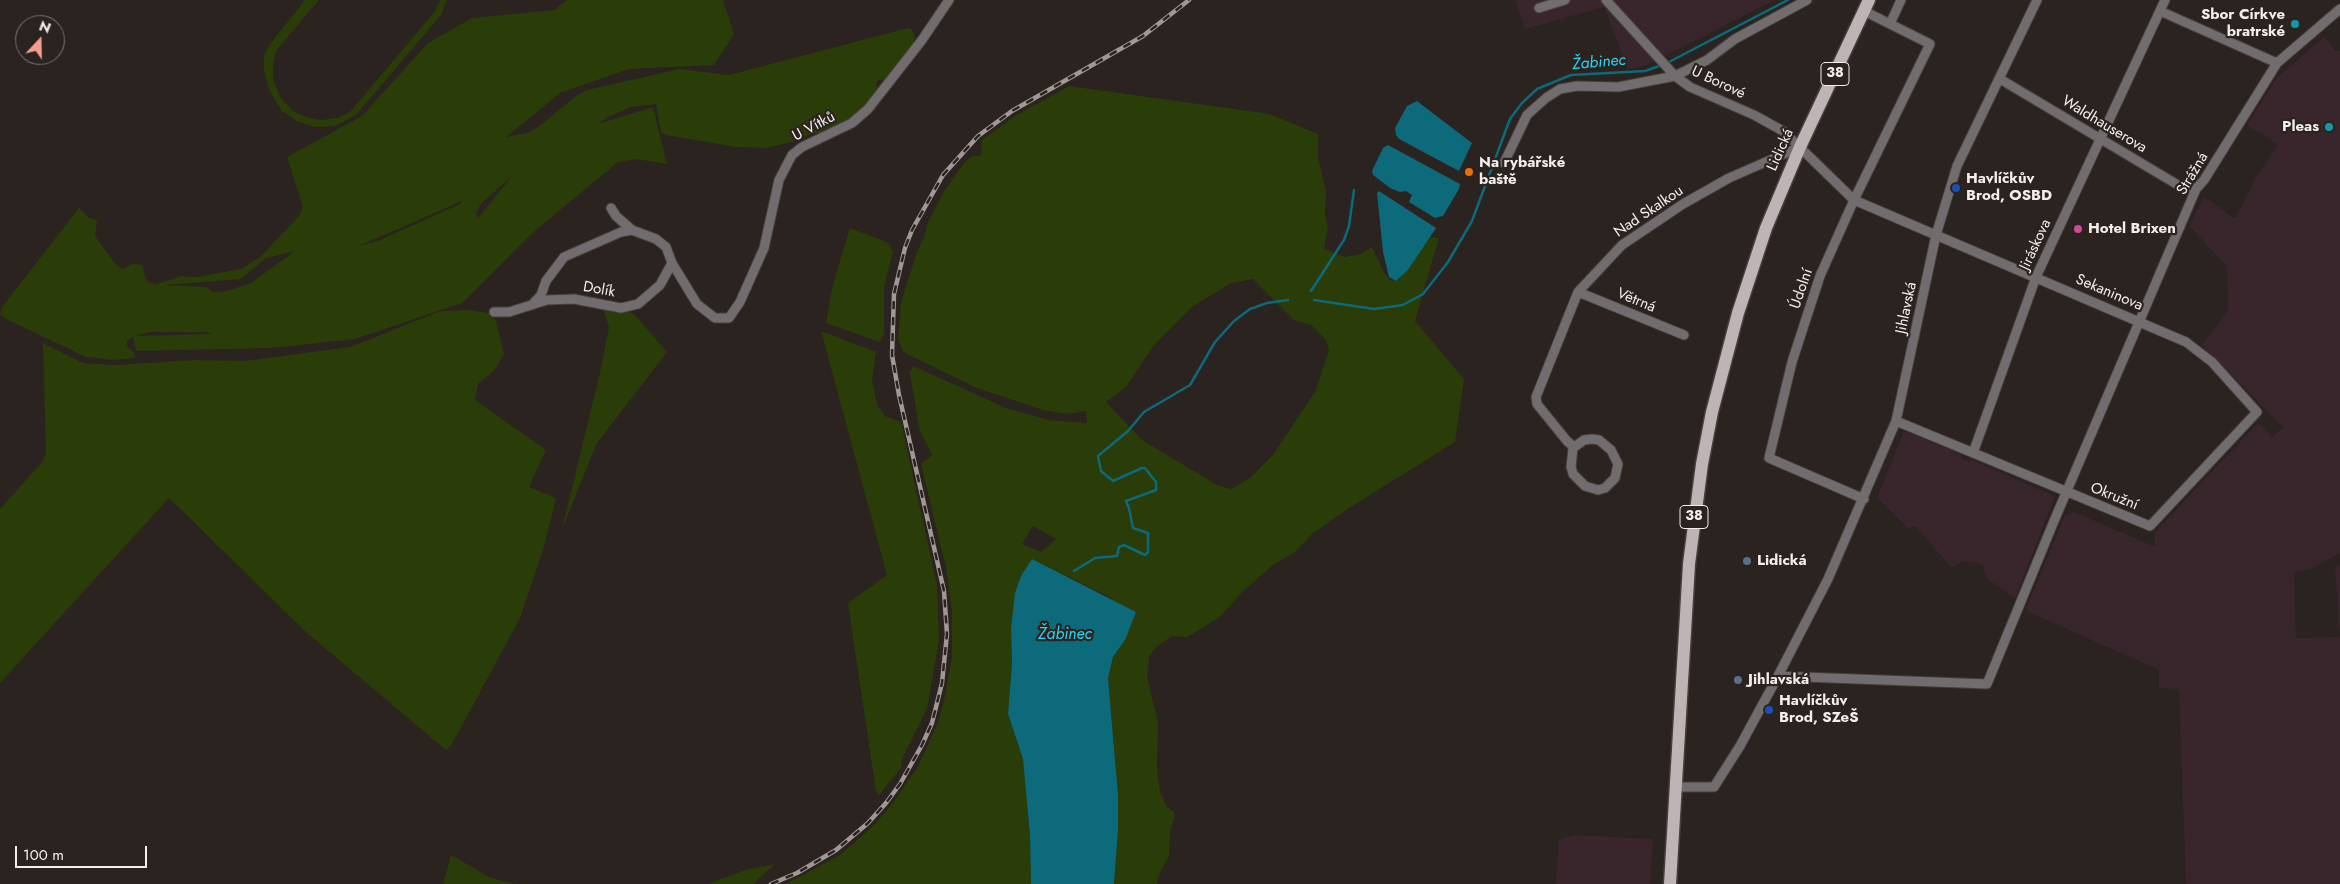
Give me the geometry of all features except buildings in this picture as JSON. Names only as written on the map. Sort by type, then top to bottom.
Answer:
[{"type":"main road","name":"Lidická","points":[[1670,884],[1685,605],[1702,464],[1723,366],[1766,228],[1800,148],[1867,5]]},
{"type":"street","name":"U Vítků","points":[[672,263],[697,304],[715,318],[729,318],[740,302],[764,248],[779,180],[792,155],[802,147],[852,123],[868,109],[922,40],[949,0]]},
{"type":"street","points":[[1539,8],[1566,0]]},
{"type":"street","points":[[1606,0],[1675,76],[1707,60],[1734,39],[1807,0]]},
{"type":"street","points":[[1867,5],[1890,24],[1901,0]]},
{"type":"street","name":"Jihlavská","points":[[1675,787],[1714,787],[1740,746],[1828,579],[1896,422],[1936,235],[1960,158],[2037,0]]},
{"type":"street","name":"Jiráskova","points":[[1973,453],[2036,277],[2165,0]]},
{"type":"street","name":"Strážná","points":[[1778,676],[1982,686],[1991,680],[2004,641],[2196,189],[2204,180],[2277,63],[2340,9]]},
{"type":"street","points":[[2160,11],[2277,63]]},
{"type":"street","name":"Údolní","points":[[1864,498],[1769,458],[1792,362],[1820,276],[1854,200],[1930,44],[1890,24]]},
{"type":"street","name":"U Borové","points":[[1504,163],[1527,115],[1546,98],[1560,90],[1577,86],[1618,87],[1675,76],[1690,86],[1754,115],[1783,131],[1800,148]]},
{"type":"street","name":"Waldhauserova","points":[[2000,79],[2184,188],[2196,189]]},
{"type":"street","name":"Sekaninova","points":[[1800,148],[1854,200],[2186,342],[2212,362],[2257,412],[2150,526]]},
{"type":"street","name":"Nad Skalkou","points":[[1574,447],[1537,404],[1536,397],[1578,292],[1622,245],[1683,204],[1729,178],[1800,148]]},
{"type":"street","points":[[612,208],[616,216],[632,230],[660,242],[668,250],[672,263]]},
{"type":"street","points":[[532,306],[541,295],[546,281],[564,257],[621,232],[632,230]]},
{"type":"street","name":"Dolík","points":[[494,312],[509,312],[547,300],[574,299],[621,308],[638,304],[660,284],[672,263]]},
{"type":"street","name":"Větrná","points":[[1578,292],[1684,335]]},
{"type":"street","points":[[1896,422],[2066,493]]},
{"type":"street","points":[[1592,439],[1599,440],[1611,450],[1618,464],[1618,471],[1611,484],[1605,488],[1591,489],[1579,482],[1571,467],[1570,454],[1574,447],[1584,440],[1592,439]]},
{"type":"street","name":"Okružní","points":[[2066,493],[2150,526]]},
{"type":"shaded area","points":[[1515,0],[1775,0],[1645,66],[1628,69],[1604,7],[1525,29]]},
{"type":"shaded area","points":[[2324,37],[2336,51],[2340,51],[2340,553],[2311,569],[2294,572],[2296,638],[2340,637],[2340,884],[2186,884],[2179,689],[2159,688],[2159,670],[2029,612],[2027,607],[2065,515],[2074,512],[2155,547],[2155,532],[2258,423],[2272,437],[2283,427],[2202,345],[2228,310],[2227,266],[2189,226],[2204,196],[2233,218],[2236,217],[2257,175],[2277,147],[2276,143],[2247,125],[2277,78]]},
{"type":"shaded area","points":[[1904,431],[1961,454],[1962,459],[1971,462],[1972,460],[2055,496],[2015,598],[1986,578],[1983,566],[1978,563],[1963,561],[1952,568],[1915,526],[1909,529],[1877,498]]},
{"type":"shaded area","points":[[2340,565],[2340,635],[2335,568]]},
{"type":"shaded area","points":[[1577,835],[1653,839],[1650,884],[1556,884],[1559,839]]},
{"type":"green space","points":[[305,0],[319,0],[276,51],[273,64],[273,80],[281,98],[293,111],[306,117],[322,120],[337,118],[350,112],[435,11],[440,0],[447,0],[441,15],[356,115],[335,126],[315,127],[297,121],[282,111],[270,92],[264,71],[264,55],[270,44]]},
{"type":"green space","points":[[567,0],[723,0],[734,34],[714,65],[629,69],[560,93],[506,137],[527,133],[538,127],[576,96],[587,90],[679,69],[729,75],[908,28],[912,30],[915,37],[913,44],[886,81],[878,80],[876,85],[879,89],[852,120],[825,132],[810,134],[796,141],[765,148],[736,147],[671,136],[661,133],[656,104],[631,107],[606,118],[598,124],[653,107],[667,164],[637,159],[618,162],[536,230],[462,303],[355,339],[272,348],[136,351],[133,337],[127,341],[127,346],[134,353],[135,358],[114,360],[86,357],[6,319],[0,314],[2,307],[79,208],[89,218],[97,220],[95,236],[116,265],[123,269],[133,264],[142,265],[146,279],[150,283],[156,284],[182,276],[197,277],[241,269],[260,257],[299,216],[303,207],[287,157],[362,116],[428,43],[472,18],[555,10]],"holes":[[[513,175],[478,218],[476,213],[481,204]],[[462,201],[460,204],[380,240],[359,246]],[[295,251],[251,283],[227,291],[213,292],[206,287],[165,285],[241,279],[266,258]],[[150,332],[206,332],[211,334],[136,336]]]},
{"type":"green space","points":[[1069,86],[1270,114],[1318,134],[1318,159],[1326,191],[1325,215],[1328,227],[1324,249],[1345,257],[1361,254],[1372,247],[1385,274],[1392,281],[1399,279],[1430,237],[1439,238],[1415,321],[1464,379],[1455,442],[1349,508],[1312,534],[1295,552],[1273,565],[1242,592],[1220,617],[1187,637],[1172,636],[1156,647],[1149,657],[1147,677],[1158,722],[1157,768],[1160,792],[1167,807],[1175,815],[1170,832],[1169,856],[1160,872],[1157,884],[1114,884],[1118,830],[1118,794],[1108,678],[1113,657],[1125,640],[1113,599],[1032,559],[1011,628],[1012,662],[1008,714],[1023,759],[1030,836],[1031,884],[786,884],[840,855],[872,827],[890,807],[917,768],[937,725],[943,705],[952,658],[952,611],[946,568],[921,464],[932,455],[919,429],[910,372],[913,366],[1006,408],[1048,420],[1087,423],[1086,411],[1067,414],[1043,410],[977,388],[909,355],[903,351],[898,338],[901,302],[929,220],[945,190],[964,163],[972,156],[981,156],[982,140],[1015,116]],"holes":[[[1253,279],[1294,320],[1311,325],[1326,340],[1329,350],[1315,392],[1273,455],[1251,477],[1232,489],[1219,486],[1142,440],[1106,402],[1126,387],[1154,345],[1192,307],[1231,283]],[[1033,526],[1056,539],[1041,552],[1022,544]]]},
{"type":"green space","points":[[850,228],[884,241],[889,244],[893,252],[884,287],[884,334],[880,342],[826,323],[832,288]]},
{"type":"green space","points":[[601,302],[634,314],[667,352],[597,443],[562,529],[599,377],[609,327]]},
{"type":"green space","points":[[470,310],[489,313],[496,321],[504,354],[494,371],[478,384],[475,400],[546,450],[529,487],[556,498],[543,550],[520,618],[451,746],[446,750],[307,633],[169,498],[0,683],[0,509],[43,461],[46,453],[43,343],[83,363],[114,365],[195,360],[245,361],[350,347],[441,311]]},
{"type":"green space","points":[[821,331],[876,352],[872,380],[877,405],[885,416],[901,422],[937,585],[939,640],[927,709],[902,759],[901,768],[879,795],[876,792],[848,603],[887,575]]},
{"type":"green space","points":[[451,855],[491,878],[515,884],[443,884]]},
{"type":"green space","points":[[775,864],[753,884],[708,884],[745,870]]},
{"type":"water","points":[[1417,101],[1472,143],[1459,171],[1399,139],[1396,135],[1395,128],[1407,106]]},
{"type":"water","points":[[1388,145],[1460,184],[1443,216],[1435,218],[1409,202],[1412,195],[1406,191],[1400,192],[1390,188],[1373,175],[1372,171],[1383,148]]},
{"type":"water","points":[[1379,191],[1436,228],[1408,270],[1396,281],[1389,277],[1383,252],[1377,193]]},
{"type":"water","name":"Žabinec","points":[[1032,559],[1136,612],[1125,640],[1113,657],[1108,678],[1118,794],[1118,830],[1114,884],[1031,884],[1030,836],[1023,759],[1008,714],[1012,662],[1011,628],[1015,593],[1021,576]]},
{"type":"waterway","name":"Žabinec","points":[[1667,63],[1788,0]]},
{"type":"waterway","name":"Žabinec","points":[[1314,300],[1374,309],[1403,305],[1423,294],[1448,262],[1472,221],[1510,119],[1522,103],[1537,89],[1571,75],[1645,71],[1662,65]]},
{"type":"waterway","points":[[1311,291],[1344,240],[1349,226],[1354,190]]},
{"type":"waterway","name":"Žabinec","points":[[1074,571],[1095,558],[1117,556],[1119,547],[1124,545],[1145,555],[1148,552],[1148,533],[1133,528],[1126,501],[1156,490],[1156,482],[1145,468],[1113,481],[1101,471],[1098,456],[1128,431],[1144,412],[1190,385],[1215,342],[1234,321],[1250,309],[1267,303],[1288,300]]},
{"type":"railway","points":[[771,884],[797,873],[836,850],[868,823],[886,803],[900,784],[922,745],[932,723],[942,683],[947,634],[944,591],[899,395],[892,355],[894,294],[905,248],[912,230],[943,175],[978,136],[1012,111],[1143,36],[1189,0]]},
{"type":"place","name":"Sbor Církve bratrské","points":[[2295,24]]},
{"type":"place","name":"Pleas","points":[[2329,127]]},
{"type":"place","name":"Na rybářské baště","points":[[1469,172]]},
{"type":"place","name":"Havlíčkův Brod, OSBD","points":[[1956,188]]},
{"type":"place","name":"Hotel Brixen","points":[[2078,229]]},
{"type":"place","name":"Lidická","points":[[1747,561]]},
{"type":"place","name":"Jihlavská","points":[[1738,680]]},
{"type":"place","name":"Havlíčkův Brod, SZeŠ","points":[[1769,710]]}]
